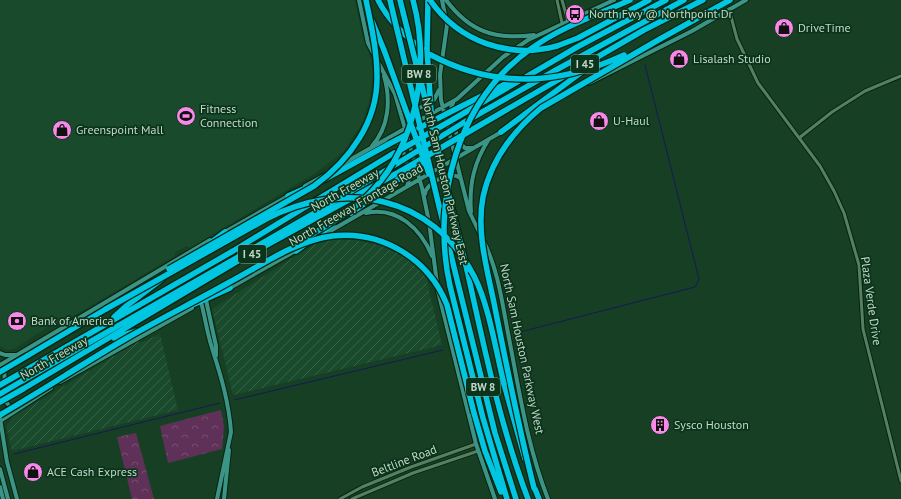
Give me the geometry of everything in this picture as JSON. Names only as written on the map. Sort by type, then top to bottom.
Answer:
[{"type":"highway","points":[[365,0],[439,206]]},
{"type":"highway","points":[[106,309],[182,261],[314,186],[334,171],[348,156],[367,122],[376,92],[377,64],[365,0]]},
{"type":"highway","points":[[378,0],[388,16],[399,29],[416,45],[430,55],[455,66],[483,74],[513,79],[542,79],[569,76],[596,68],[668,35],[730,0]]},
{"type":"highway","name":"North Sam Houston Parkway East","points":[[390,0],[495,433],[516,499]]},
{"type":"highway","name":"North Sam Houston Parkway East","points":[[400,0],[501,414],[528,499]]},
{"type":"highway","points":[[265,263],[353,207],[371,192],[388,172],[410,125],[419,86],[420,39],[413,0]]},
{"type":"highway","points":[[429,0],[427,48],[428,86],[437,147]]},
{"type":"highway","points":[[429,0],[446,19],[460,30],[494,47],[522,51],[557,46],[578,38],[649,0]]},
{"type":"highway","points":[[506,499],[483,418],[446,268],[444,220],[451,171],[459,144],[475,112],[493,85],[512,64],[540,42],[630,0]]},
{"type":"highway","name":"North Freeway","points":[[0,385],[106,325],[458,116],[548,64],[666,0]]},
{"type":"highway","name":"North Freeway","points":[[0,394],[313,214],[556,70],[684,0]]},
{"type":"highway","name":"North Freeway","points":[[0,402],[238,262],[402,174],[447,144],[626,40],[703,0]]},
{"type":"highway","points":[[534,488],[510,382],[485,256],[481,219],[486,185],[495,162],[507,142],[525,121],[541,108],[660,39]]},
{"type":"highway","points":[[501,132],[626,40]]},
{"type":"highway","points":[[288,196],[320,182],[388,142],[548,64]]},
{"type":"highway","points":[[296,250],[402,174]]},
{"type":"highway","points":[[0,372],[106,309],[266,219],[298,204],[323,198],[351,197],[377,200],[405,209],[426,222],[448,239],[475,277],[485,304],[516,430],[534,488],[539,499]]},
{"type":"highway","points":[[106,325],[125,307],[225,232]]},
{"type":"highway","points":[[0,415],[126,338],[265,263],[315,240],[336,236],[353,235],[374,239],[394,247],[413,259],[426,271],[438,286],[448,306],[478,427],[489,462],[506,499]]},
{"type":"highway","points":[[106,340],[134,332],[230,288]]},
{"type":"main road","points":[[360,0],[368,43],[392,88],[400,110],[425,197],[438,291],[476,444],[495,499]]},
{"type":"main road","name":"North Sam Houston Parkway East","points":[[442,0],[448,25],[440,75],[440,88],[442,108],[455,159]]},
{"type":"main road","points":[[446,0],[464,20],[488,34],[507,37],[537,35]]},
{"type":"main road","points":[[475,147],[465,148],[461,144],[450,111],[452,104],[503,57],[537,35],[614,0]]},
{"type":"main road","name":"North Freeway Frontage Road","points":[[0,421],[61,381],[230,288],[420,180],[490,138],[578,89],[692,31],[746,0]]},
{"type":"main road","points":[[369,149],[381,133],[388,110],[386,83],[382,68]]},
{"type":"main road","points":[[400,110],[408,113],[434,100],[440,88]]},
{"type":"main road","points":[[388,142],[457,99]]},
{"type":"main road","points":[[472,219],[470,194],[472,173],[481,151],[490,138]]},
{"type":"main road","points":[[0,365],[369,149],[388,142],[398,141],[402,147],[410,179],[405,188]]},
{"type":"main road","name":"North Sam Houston Parkway West","points":[[455,159],[472,219],[486,247],[500,289],[525,418],[533,452],[548,499]]},
{"type":"main road","points":[[425,197],[428,186],[449,175],[456,175],[460,179]]},
{"type":"main road","points":[[360,214],[373,211],[385,212],[405,221],[423,238],[434,262]]},
{"type":"main road","points":[[204,301],[216,361],[229,410],[231,432],[217,498],[224,498],[229,443]]},
{"type":"main road","points":[[0,353],[15,356]]},
{"type":"main road","points":[[15,356],[6,364],[3,371],[6,402],[13,409],[25,405]]},
{"type":"main road","points":[[0,415],[5,450],[17,499]]},
{"type":"main road","points":[[0,440],[5,450]]},
{"type":"main road","points":[[0,469],[8,499]]},
{"type":"main road","points":[[0,487],[3,499]]},
{"type":"street","points":[[557,0],[562,23]]},
{"type":"street","points":[[562,0],[568,21]]},
{"type":"street","name":"Plaza Verde Drive","points":[[729,9],[735,34],[754,75],[769,99],[799,138],[829,182],[844,213],[859,265],[863,328],[901,481]]},
{"type":"street","points":[[799,138],[832,112],[865,90],[901,76]]},
{"type":"street","name":"Beltline Road","points":[[340,499],[362,487],[411,467],[476,444]]},
{"type":"street","name":"Beltline Road","points":[[352,499],[413,473],[478,451]]},
{"type":"shaded area","points":[[0,0],[355,0],[362,34],[371,60],[373,74],[370,98],[363,122],[343,152],[317,172],[190,248],[186,246],[175,253],[175,256],[60,324],[54,323],[14,349],[6,350],[0,346]]},
{"type":"shaded area","points":[[332,239],[356,240],[388,247],[402,255],[416,266],[426,277],[442,345],[233,395],[212,309],[313,245]]},
{"type":"shaded area","points":[[160,334],[178,410],[12,451],[6,426],[14,416],[139,341],[140,343]]},
{"type":"green space","points":[[221,410],[224,427],[222,449],[168,463],[160,426]]},
{"type":"green space","points":[[136,433],[154,499],[132,499],[117,437]]},
{"type":"waterway","points":[[516,333],[695,287],[699,279],[645,65]]},
{"type":"waterway","points":[[234,400],[443,350]]},
{"type":"waterway","points":[[14,454],[220,403]]},
{"type":"place","name":"North Fwy @ Northpoint Dr","points":[[575,14]]},
{"type":"place","name":"DriveTime","points":[[784,28]]},
{"type":"place","name":"Lisalash Studio","points":[[679,59]]},
{"type":"place","name":"Fitness Connection","points":[[186,116]]},
{"type":"place","name":"U-Haul","points":[[599,121]]},
{"type":"place","name":"Greenspoint Mall","points":[[62,130]]},
{"type":"place","name":"Bank of America","points":[[17,321]]},
{"type":"place","name":"Sysco Houston","points":[[660,425]]},
{"type":"place","name":"ACE Cash Express","points":[[33,472]]}]
